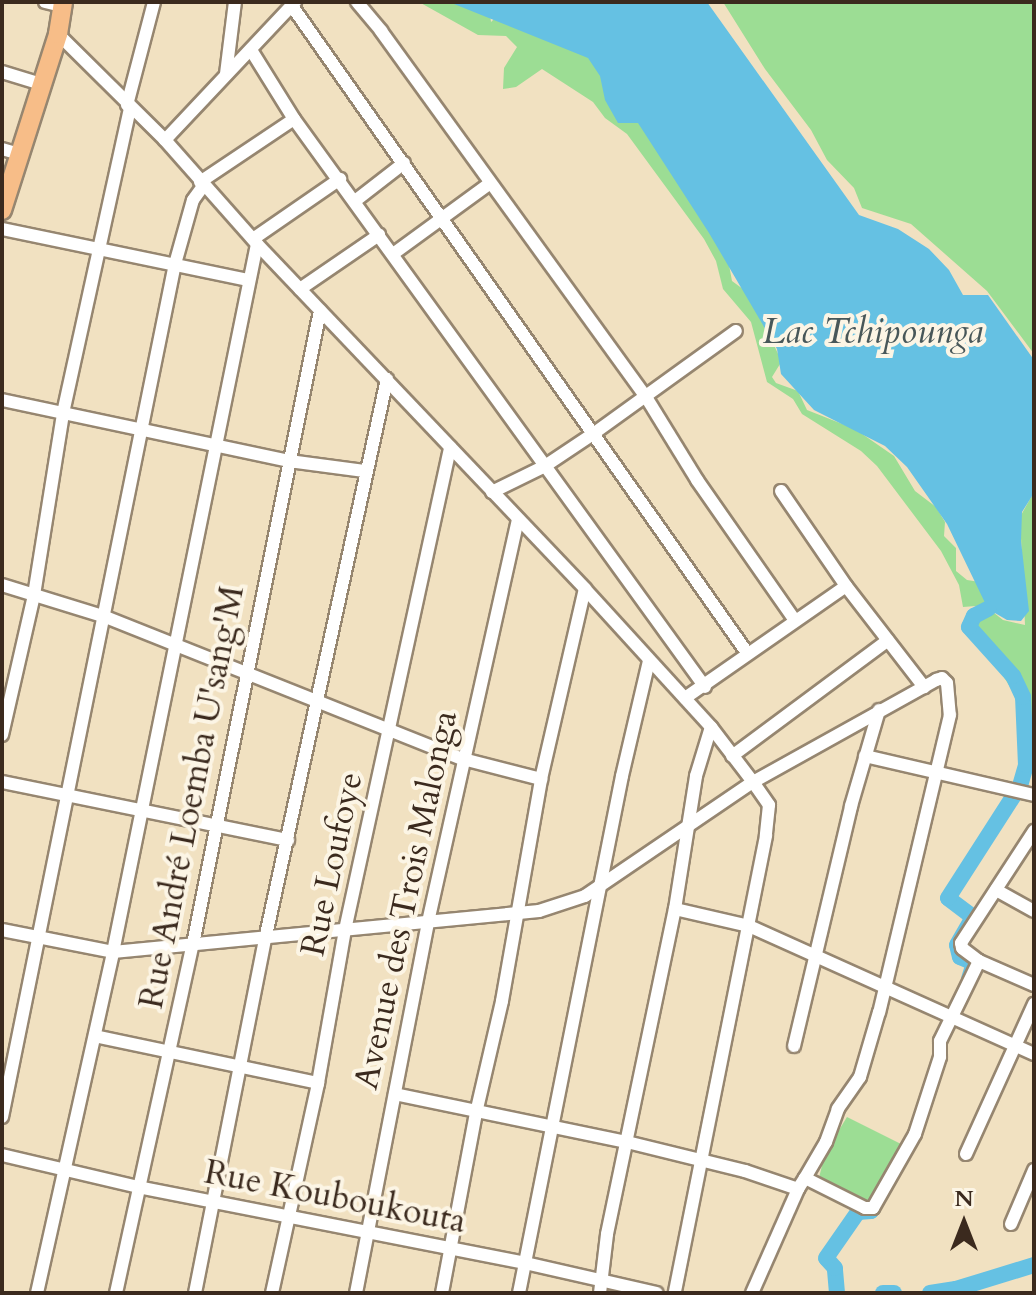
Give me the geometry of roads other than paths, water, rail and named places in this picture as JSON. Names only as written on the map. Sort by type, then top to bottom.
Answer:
[{"type":"highway","points":[[2,210],[11,152],[41,84],[58,34],[57,3]]},
{"type":"street","points":[[2,735],[34,595],[63,413],[154,2]]},
{"type":"street","points":[[226,74],[235,2]]},
{"type":"street","points":[[357,2],[646,397],[697,480],[794,619]]},
{"type":"street","points":[[165,140],[293,4],[748,654]]},
{"type":"street","points":[[58,34],[165,140],[320,311],[585,589],[711,727],[769,805],[749,926],[675,1293]]},
{"type":"street","points":[[251,50],[294,119],[705,687]]},
{"type":"street","points":[[2,72],[41,84]]},
{"type":"street","points":[[2,1117],[175,264],[193,200],[202,184],[294,119]]},
{"type":"street","points":[[355,201],[404,163]]},
{"type":"street","points":[[37,1293],[113,952],[255,241],[340,179]]},
{"type":"street","points":[[393,254],[489,184]]},
{"type":"street","points":[[2,229],[249,280]]},
{"type":"street","points":[[300,289],[379,235]]},
{"type":"street","name":"Rue André Loemba U'sang'M","points":[[116,1293],[193,944],[320,311]]},
{"type":"street","points":[[492,492],[545,466],[736,331]]},
{"type":"street","points":[[195,1293],[266,935],[318,701],[364,471],[387,379]]},
{"type":"street","points":[[2,400],[289,461],[364,471]]},
{"type":"street","name":"Rue Loufoye","points":[[272,1293],[318,1083],[345,930],[450,447]]},
{"type":"street","points":[[781,491],[846,586],[924,687]]},
{"type":"street","name":"Avenue des Trois Malonga","points":[[356,1293],[428,922],[518,519]]},
{"type":"street","points":[[2,585],[103,616],[463,759],[541,779]]},
{"type":"street","points":[[685,698],[705,687],[794,619],[846,586]]},
{"type":"street","points":[[442,1293],[518,912],[541,779],[585,589]]},
{"type":"street","points":[[732,756],[888,640]]},
{"type":"street","points":[[519,1293],[649,661]]},
{"type":"street","points":[[2,930],[113,952],[266,935],[428,922],[564,905],[585,896],[753,782],[942,678],[949,690],[950,715],[886,985],[860,1077],[838,1109],[826,1142],[801,1183],[752,1293]]},
{"type":"street","points":[[794,1046],[879,710]]},
{"type":"street","points":[[601,1287],[607,1234],[675,909],[696,776],[711,727]]},
{"type":"street","points":[[865,756],[896,760],[936,773],[1034,795]]},
{"type":"street","points":[[2,782],[288,840]]},
{"type":"street","points":[[1032,838],[961,943],[962,948],[979,961],[1034,985]]},
{"type":"street","points":[[996,890],[1034,911]]},
{"type":"street","points":[[675,909],[749,926],[1034,1054]]},
{"type":"street","points":[[395,1094],[552,1129],[627,1142],[801,1183],[865,1208],[876,1206],[915,1134],[940,1057],[940,1041],[979,961]]},
{"type":"street","points":[[966,1154],[1034,1004]]},
{"type":"street","points":[[95,1036],[241,1064],[318,1083]]},
{"type":"street","name":"Rue Kouboukouta","points":[[2,1155],[138,1187],[525,1263],[601,1287],[657,1293]]},
{"type":"street","points":[[1011,1224],[1034,1170]]},
{"type":"water","name":"Lac Tchipounga","points":[[449,2],[707,2],[859,215],[898,229],[929,249],[949,270],[963,295],[988,295],[1034,360],[1034,493],[1022,512],[1021,541],[1029,611],[1021,621],[1007,620],[988,609],[947,524],[907,467],[885,446],[814,410],[781,374],[777,349],[709,233],[638,123],[618,123],[605,100],[600,76],[588,58]]},
{"type":"waterway","points":[[969,979],[974,963],[960,957],[957,945],[973,917],[948,898],[1020,786],[1026,765],[1023,697],[1013,676],[969,627],[974,616],[988,609]]},
{"type":"waterway","points":[[837,1293],[835,1268],[826,1258],[858,1212],[871,1211],[876,1202]]},
{"type":"waterway","points":[[930,1293],[956,1289],[1034,1265]]},
{"type":"waterway","points":[[883,1293],[894,1293]]}]
